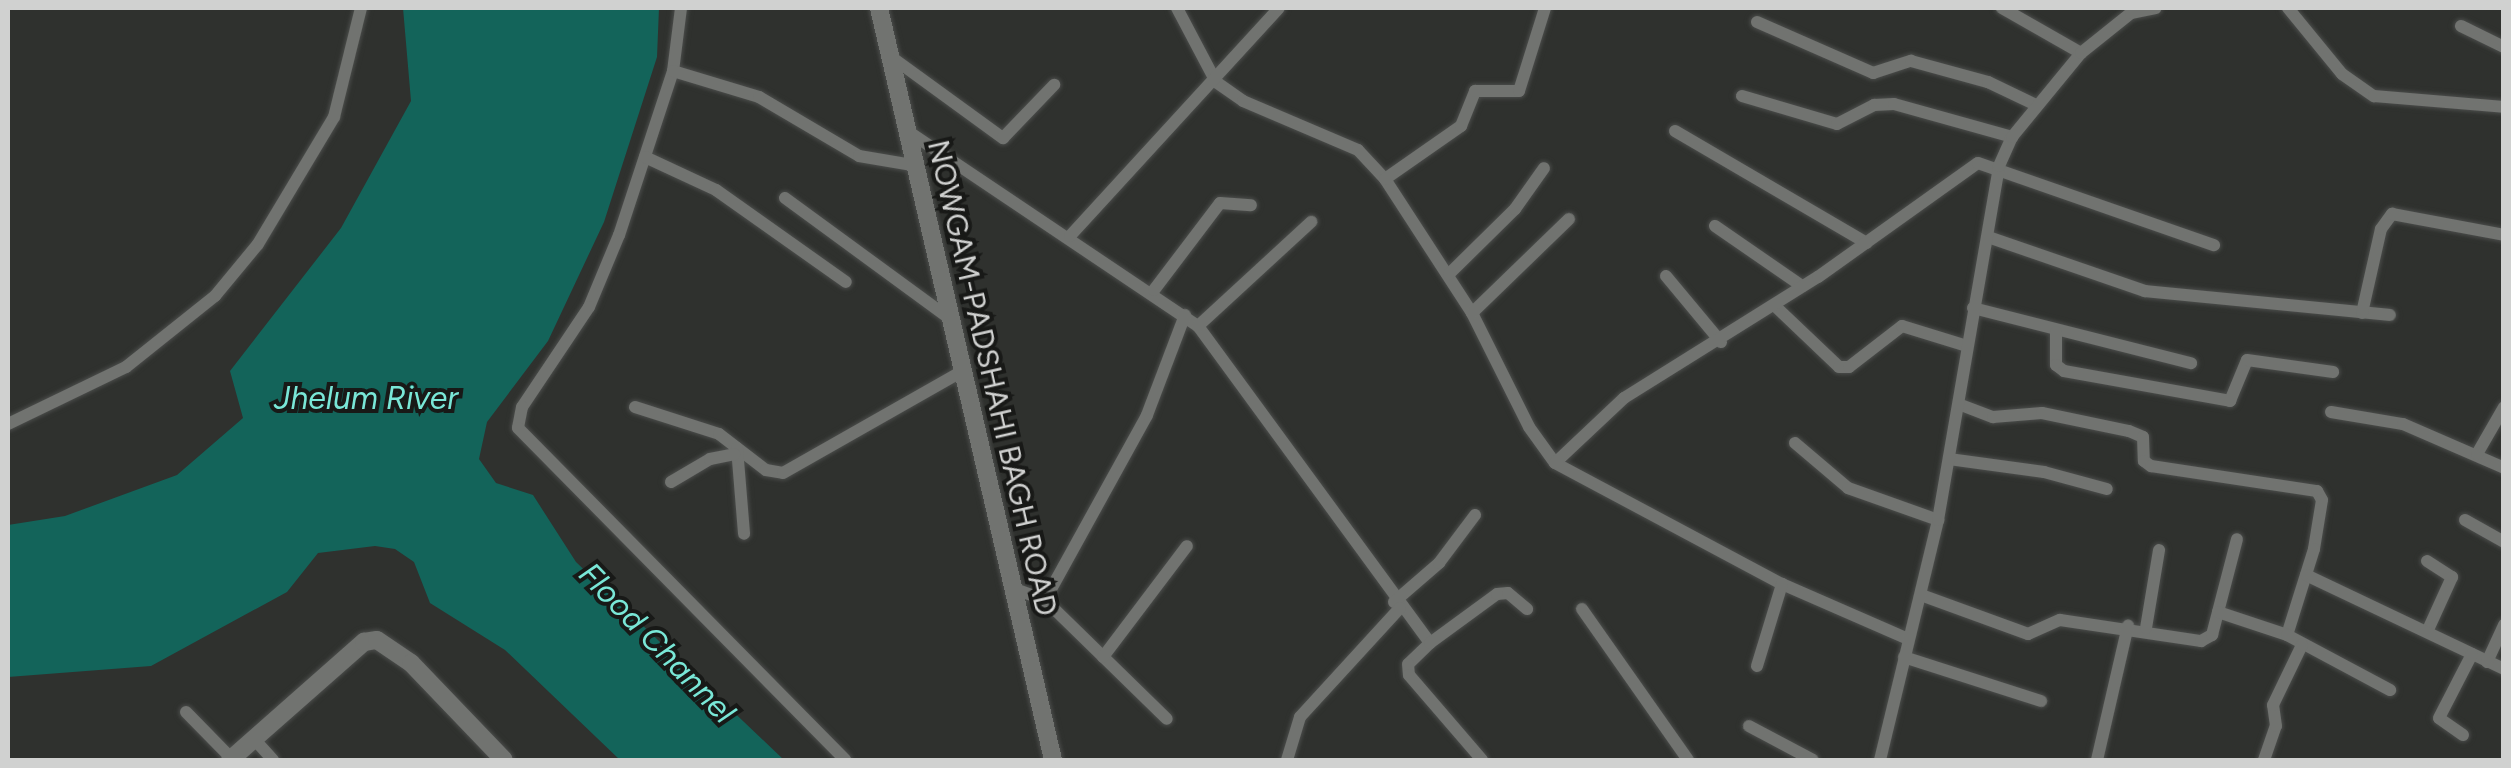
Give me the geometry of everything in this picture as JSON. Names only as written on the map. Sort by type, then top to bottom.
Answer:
[{"type":"main road","name":"NOWGAM-PADSHAHI BAGH ROAD","points":[[880,8],[959,373],[1053,760]]},
{"type":"main road","points":[[231,760],[364,642],[378,640],[411,663],[504,760]]},
{"type":"street","points":[[8,424],[126,366],[215,296],[258,244],[334,117],[361,8]]},
{"type":"street","points":[[681,8],[674,71],[645,157],[589,306],[520,412],[521,436],[845,760]]},
{"type":"street","points":[[1177,8],[1216,82],[1260,109],[1358,150],[1385,179],[1449,274],[1529,427],[1556,462],[1782,584],[1908,639]]},
{"type":"street","points":[[1070,236],[1216,82],[1279,8]]},
{"type":"street","points":[[1385,179],[1461,126],[1475,91],[1519,91],[1545,8]]},
{"type":"street","points":[[2002,8],[2082,53]]},
{"type":"street","points":[[1880,760],[1938,520],[1961,406],[1973,308],[1999,166],[2012,137],[2082,53],[2127,10],[2156,8]]},
{"type":"street","points":[[2288,8],[2342,74],[2374,96],[2504,106]]},
{"type":"street","points":[[1757,22],[1873,74],[1904,60],[1988,82],[2036,105]]},
{"type":"street","points":[[2461,26],[2504,47]]},
{"type":"street","points":[[890,56],[1003,138],[1054,85]]},
{"type":"street","points":[[674,71],[759,97],[859,156],[912,164]]},
{"type":"street","points":[[1742,96],[1837,124],[1874,105],[1894,104],[2012,137]]},
{"type":"street","points":[[906,130],[1154,290],[1198,326],[1397,605],[1430,643]]},
{"type":"street","points":[[1675,131],[1867,243]]},
{"type":"street","points":[[645,157],[716,190],[846,282]]},
{"type":"street","points":[[1556,462],[1624,398],[1721,342],[1978,163],[1999,166],[2214,245]]},
{"type":"street","points":[[1449,274],[1515,209],[1544,168]]},
{"type":"street","points":[[785,198],[946,316]]},
{"type":"street","points":[[1154,290],[1220,203],[1251,205]]},
{"type":"street","points":[[2362,313],[2381,228],[2392,214],[2504,236]]},
{"type":"street","points":[[1472,313],[1569,219]]},
{"type":"street","points":[[1198,326],[1311,222]]},
{"type":"street","points":[[1715,226],[1802,286]]},
{"type":"street","points":[[1988,237],[2145,291],[2390,315]]},
{"type":"street","points":[[1666,276],[1721,342]]},
{"type":"street","points":[[1775,306],[1839,367],[1849,367],[1902,326],[1967,346]]},
{"type":"street","points":[[1973,308],[2191,363]]},
{"type":"street","points":[[1045,600],[1147,414],[1185,315]]},
{"type":"street","points":[[2056,332],[2056,365],[2064,372],[2230,401],[2248,360],[2333,372]]},
{"type":"street","points":[[635,406],[704,428],[766,470],[790,472],[959,373]]},
{"type":"street","points":[[1961,406],[1993,417],[2042,413],[2129,431],[2144,437],[2144,462],[2151,466],[2317,491],[2321,506],[2306,575],[2286,635]]},
{"type":"street","points":[[2478,454],[2504,408]]},
{"type":"street","points":[[2331,412],[2403,424],[2504,468]]},
{"type":"street","points":[[1794,443],[1848,488],[1938,520]]},
{"type":"street","points":[[672,482],[710,458],[736,451]]},
{"type":"street","points":[[736,451],[744,534]]},
{"type":"street","points":[[1950,459],[2044,472],[2106,489]]},
{"type":"street","points":[[1287,760],[1300,718],[1397,605],[1439,563],[1475,515]]},
{"type":"street","points":[[2465,520],[2504,542]]},
{"type":"street","points":[[1921,594],[2028,634],[2060,620],[2146,628],[2202,641],[2212,635],[2237,540]]},
{"type":"street","points":[[1103,657],[1187,546]]},
{"type":"street","points":[[2146,628],[2159,550]]},
{"type":"street","points":[[2427,561],[2452,577],[2428,630]]},
{"type":"street","points":[[2306,575],[2504,669]]},
{"type":"street","points":[[1757,666],[1782,584]]},
{"type":"street","points":[[1012,588],[1045,600],[1167,719]]},
{"type":"street","points":[[1482,760],[1409,676],[1408,664],[1497,594],[1508,593],[1528,609]]},
{"type":"street","points":[[1582,608],[1688,760]]},
{"type":"street","points":[[2218,612],[2286,635],[2390,690]]},
{"type":"street","points":[[2487,662],[2504,625]]},
{"type":"street","points":[[2097,760],[2128,626]]},
{"type":"street","points":[[2264,760],[2276,726],[2273,705],[2302,645]]},
{"type":"street","points":[[2463,735],[2439,718],[2472,654]]},
{"type":"street","points":[[1904,656],[2042,701]]},
{"type":"street","points":[[186,712],[231,760]]},
{"type":"street","points":[[1749,726],[1812,760]]},
{"type":"street","points":[[255,740],[273,760]]},
{"type":"water","points":[[403,8],[659,8],[657,57],[604,222],[548,341],[487,422],[479,459],[496,483],[533,495],[576,562],[784,760],[620,760],[505,650],[430,603],[414,562],[395,549],[375,546],[318,553],[287,592],[151,666],[8,677],[8,525],[65,516],[177,475],[243,418],[230,371],[341,228],[411,101]]},
{"type":"water label","name":"Jhelum River","points":[[366,398]]},
{"type":"water label","name":"Flood Channel","points":[[657,643]]}]
